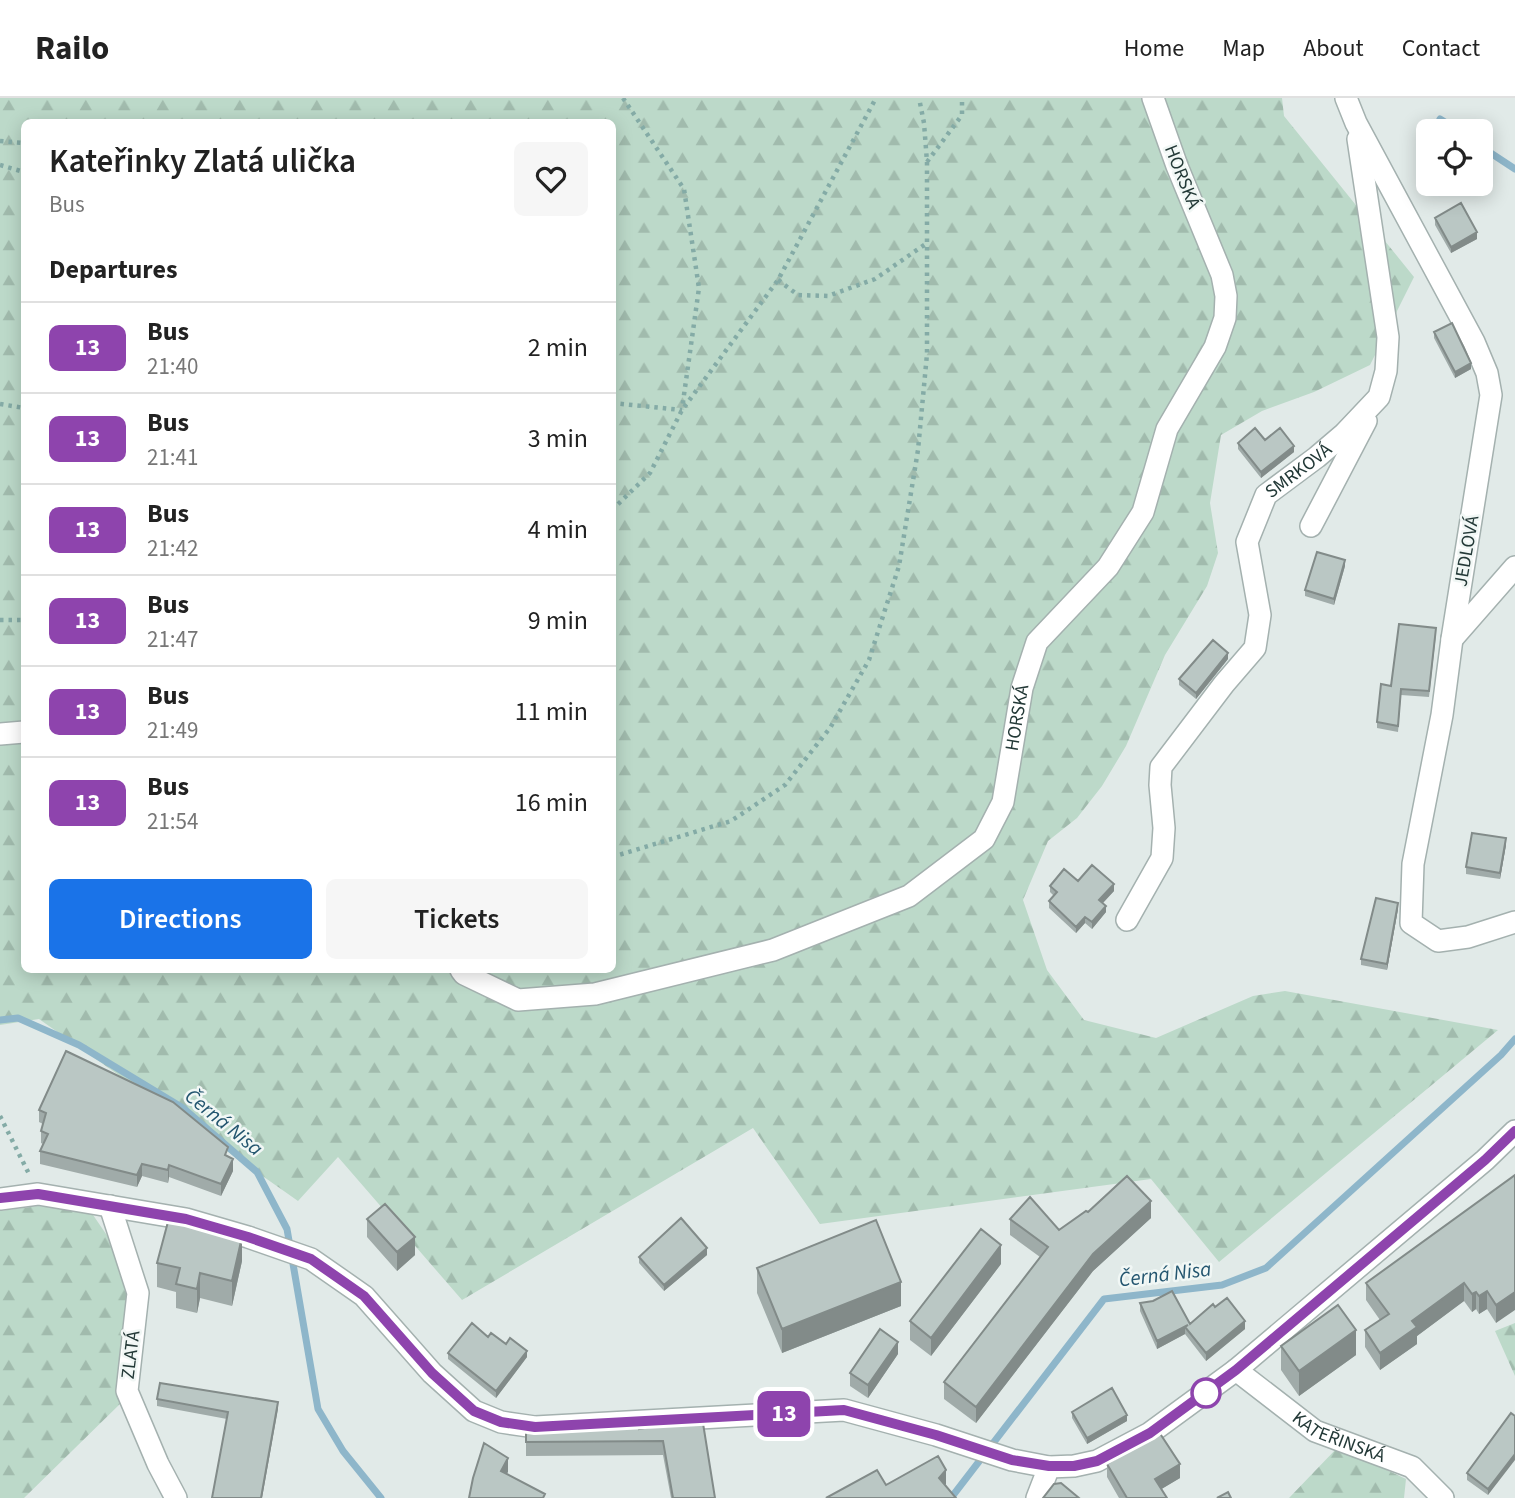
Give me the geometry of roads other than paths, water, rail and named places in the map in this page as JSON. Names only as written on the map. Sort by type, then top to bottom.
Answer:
[{"type":"street","name":"HORSKÁ","points":[[463,973],[519,1000],[595,994],[760,953],[909,896],[984,839],[1003,802],[1022,688],[1037,642],[1108,568],[1143,512],[1167,429],[1215,347],[1225,318],[1226,296],[1222,275],[1177,166],[1153,98]]},
{"type":"street","name":"JEDLOVÁ","points":[[1346,98],[1356,123],[1474,342],[1487,373],[1491,395],[1442,715],[1413,864],[1411,923],[1438,941],[1468,937],[1515,922]]},
{"type":"street","points":[[1311,526],[1379,397],[1386,371],[1388,337],[1356,123]]},
{"type":"street","name":"SMRKOVÁ","points":[[1127,920],[1162,858],[1164,828],[1161,767],[1255,648],[1260,615],[1247,542],[1266,495],[1344,435],[1379,397]]},
{"type":"street","points":[[1452,639],[1515,567]]},
{"type":"street","points":[[0,734],[21,732]]},
{"type":"street","points":[[0,1199],[38,1194],[186,1219],[311,1259],[364,1296],[432,1373],[474,1411],[501,1422],[535,1427],[844,1410],[936,1435],[1012,1460],[1049,1466],[1074,1466],[1097,1461],[1150,1433],[1236,1370],[1485,1160],[1515,1131]]},
{"type":"street","name":"ZLATÁ","points":[[110,1206],[138,1293],[127,1391],[158,1464],[176,1498]]},
{"type":"street","name":"KATEŘINSKÁ","points":[[1236,1370],[1315,1431],[1412,1467],[1443,1498]]},
{"type":"street","points":[[1037,1498],[1049,1466]]},
{"type":"waterway","points":[[1493,155],[1515,169]]},
{"type":"waterway","name":"Černá Nisa","points":[[0,1020],[18,1018],[79,1045],[183,1108],[257,1172],[287,1229],[318,1409],[343,1451],[381,1498]]},
{"type":"waterway","name":"Černá Nisa","points":[[951,1498],[1104,1299],[1222,1285],[1266,1268],[1501,1055],[1515,1039]]}]
